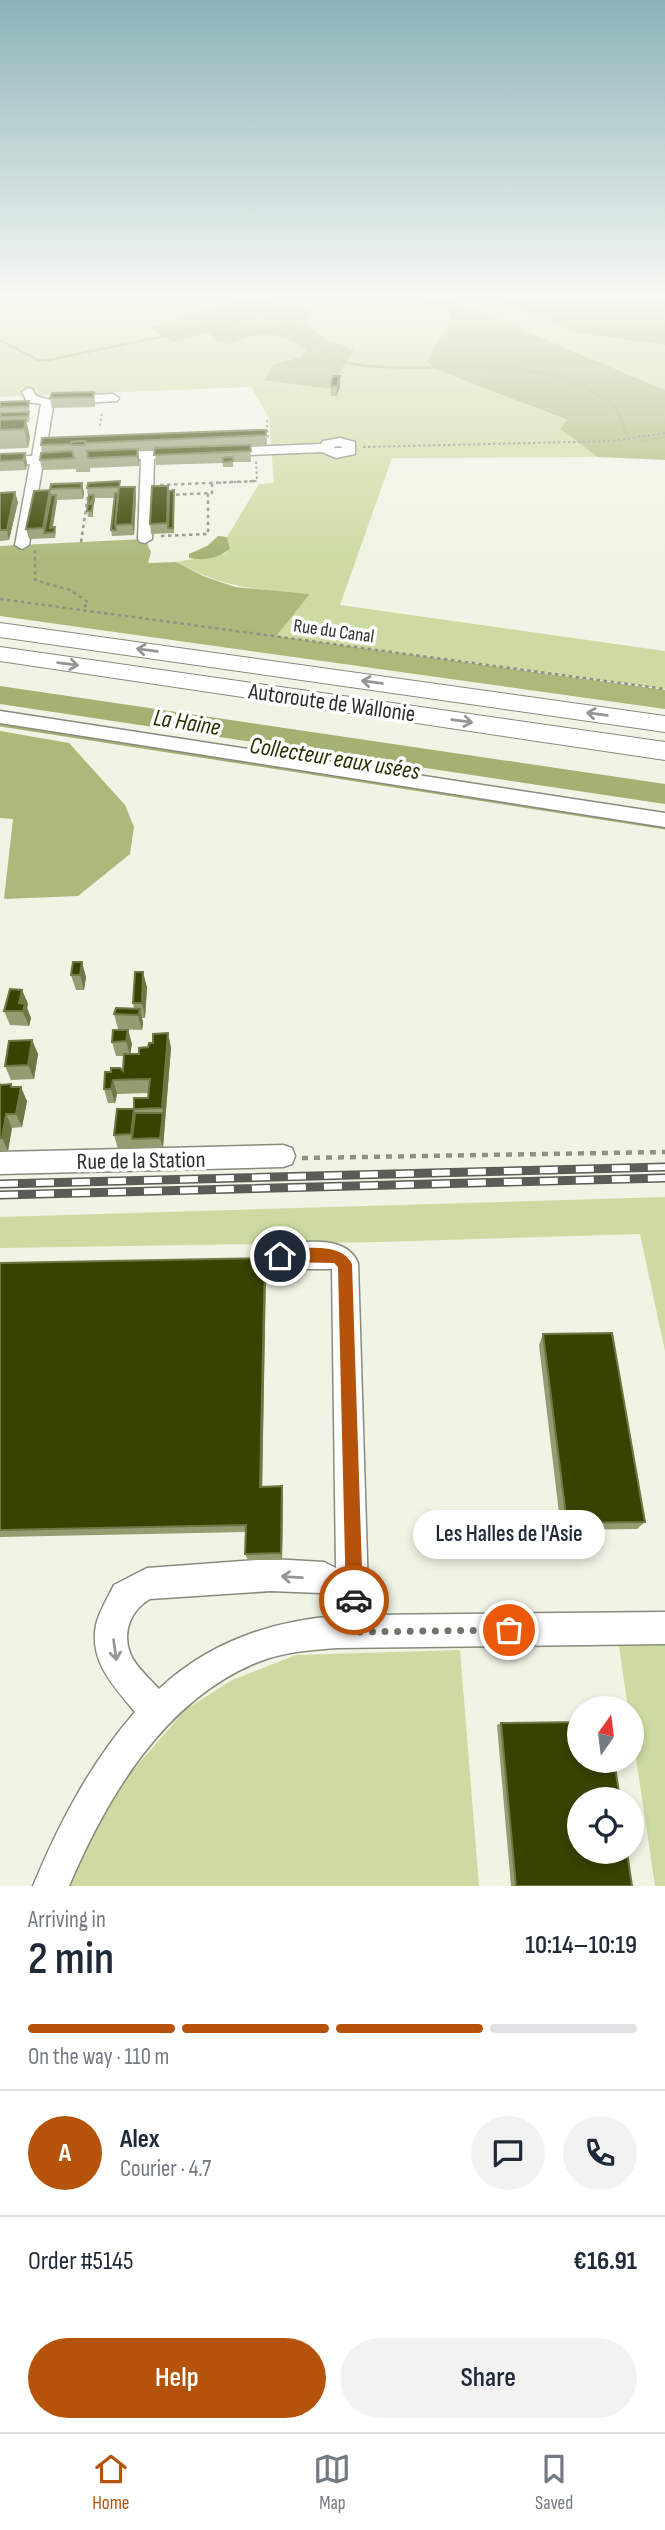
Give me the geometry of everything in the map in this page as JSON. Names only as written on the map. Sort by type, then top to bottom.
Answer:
[{"type":"highway","name":"Autoroute de Wallonie","points":[[0,629],[665,724]]},
{"type":"highway","name":"Autoroute de Wallonie","points":[[0,654],[665,751]]},
{"type":"street","points":[[28,392],[31,399],[48,401],[113,398]]},
{"type":"street","points":[[28,545],[37,459],[48,401]]},
{"type":"street","points":[[0,461],[326,448],[335,442],[348,443],[351,447]]},
{"type":"street","points":[[145,538],[148,455]]},
{"type":"street","points":[[0,717],[665,820]]},
{"type":"street","name":"Rue de la Station","points":[[0,1163],[283,1156]]},
{"type":"street","points":[[280,1256],[337,1256],[345,1264],[354,1632]]},
{"type":"street","points":[[158,1713],[114,1660],[112,1626],[125,1596],[147,1584],[271,1575],[324,1578],[355,1598]]},
{"type":"street","points":[[51,1886],[82,1816],[102,1781],[149,1721],[200,1677],[249,1649],[293,1636],[354,1632],[665,1628]]},
{"type":"path","points":[[147,490],[257,481],[267,420]]},
{"type":"path","points":[[351,447],[612,441],[665,433]]},
{"type":"path","points":[[147,490],[212,493],[212,483]]},
{"type":"path","points":[[80,542],[89,489]]},
{"type":"path","points":[[145,538],[208,534],[208,493]]},
{"type":"path","points":[[28,545],[35,580],[71,589],[97,612]]},
{"type":"path","name":"Rue du Canal","points":[[0,599],[665,690]]},
{"type":"path","points":[[82,610],[88,603]]},
{"type":"path","points":[[283,1156],[318,1160],[665,1152]]},
{"type":"shaded area","points":[[0,386],[478,386],[568,421],[561,430],[602,457],[392,458],[340,605],[665,651],[665,689],[275,636],[310,594],[226,583],[176,562],[224,554],[230,549],[227,537],[259,484],[274,483],[269,418],[251,387],[0,397]]},
{"type":"shaded area","points":[[308,386],[332,386],[330,389]]},
{"type":"shaded area","points":[[479,386],[656,386],[665,390],[665,460],[598,457],[560,429],[567,420]]},
{"type":"shaded area","points":[[145,539],[151,552],[148,563],[176,562],[203,576],[235,587],[310,594],[276,636],[665,690],[665,709],[0,616],[0,546]]},
{"type":"shaded area","points":[[0,731],[69,743],[125,805],[134,827],[130,854],[78,896],[4,899],[13,819],[0,818]]},
{"type":"shaded area","points":[[665,1197],[665,1351],[640,1234],[381,1242],[0,1248],[0,1217]]},
{"type":"shaded area","points":[[665,1645],[665,1886],[655,1886],[644,1812],[644,1787],[640,1787],[638,1773],[644,1773],[644,1696],[626,1696],[619,1646]]},
{"type":"shaded area","points":[[460,1650],[479,1886],[66,1886],[115,1791],[185,1710],[232,1680],[296,1655]]},
{"type":"water","points":[[218,536],[227,537],[230,549],[211,558],[189,558],[189,554],[207,546]]},
{"type":"water","name":"La Haine","points":[[0,686],[665,784],[665,804],[0,704]]},
{"type":"building","points":[[94,392],[93,397],[50,398],[52,393]]},
{"type":"building","points":[[29,401],[28,406],[0,407],[0,402]]},
{"type":"building","points":[[29,412],[28,416],[0,417],[0,413]]},
{"type":"building","points":[[26,419],[24,429],[0,430],[0,420]]},
{"type":"building","points":[[266,430],[266,435],[41,445],[42,438]]},
{"type":"building","points":[[85,441],[85,445],[71,445],[71,442]]},
{"type":"building","points":[[250,445],[251,451],[154,455],[155,448]]},
{"type":"building","points":[[138,449],[137,456],[88,458],[87,451]]},
{"type":"building","points":[[72,451],[74,458],[40,460],[41,453]]},
{"type":"building","points":[[25,453],[23,460],[0,461],[0,454]]},
{"type":"building","points":[[232,457],[233,461],[223,462],[223,458]]},
{"type":"building","points":[[120,481],[119,487],[87,488],[88,483]]},
{"type":"building","points":[[82,483],[81,488],[50,489],[51,484]]},
{"type":"building","points":[[152,486],[168,486],[167,523],[150,524]]},
{"type":"building","points":[[119,487],[135,487],[132,524],[115,525]]},
{"type":"building","points":[[50,490],[43,528],[26,529],[34,491]]},
{"type":"building","points":[[174,490],[173,528],[168,528],[169,491]]},
{"type":"building","points":[[15,492],[7,530],[0,530],[0,493]]},
{"type":"building","points":[[115,493],[118,493],[116,530],[111,530]]},
{"type":"building","points":[[51,495],[56,495],[50,528],[55,527],[54,532],[44,533]]},
{"type":"building","points":[[89,495],[94,495],[90,504],[93,504],[92,511],[87,511]]},
{"type":"building","points":[[73,962],[82,962],[80,975],[71,975]]},
{"type":"building","points":[[135,972],[143,972],[142,1003],[133,1003]]},
{"type":"building","points":[[10,989],[22,990],[19,1003],[25,1004],[23,1011],[4,1011]]},
{"type":"building","points":[[116,1008],[140,1009],[138,1015],[114,1014]]},
{"type":"building","points":[[113,1030],[128,1030],[126,1041],[112,1042]]},
{"type":"building","points":[[168,1033],[162,1108],[134,1109],[134,1098],[148,1098],[150,1079],[113,1080],[111,1089],[104,1089],[105,1072],[111,1072],[111,1068],[120,1068],[123,1071],[124,1054],[139,1054],[139,1048],[153,1043],[153,1034]]},
{"type":"building","points":[[32,1040],[28,1065],[5,1066],[9,1041]]},
{"type":"building","points":[[11,1084],[11,1087],[21,1087],[16,1114],[6,1114],[0,1138],[0,1085]]},
{"type":"building","points":[[117,1109],[134,1109],[131,1134],[114,1135]]},
{"type":"building","points":[[135,1113],[163,1113],[160,1138],[132,1139]]},
{"type":"building","points":[[265,1258],[260,1487],[282,1486],[281,1553],[245,1554],[246,1525],[0,1530],[0,1263]]},
{"type":"building","points":[[612,1333],[645,1522],[567,1523],[543,1334]]},
{"type":"building","points":[[559,1523],[563,1551],[490,1553],[487,1524]]},
{"type":"building","points":[[567,1722],[567,1773],[616,1773],[618,1787],[567,1787],[567,1864],[629,1864],[632,1886],[516,1886],[501,1723]]},
{"type":"waterway","points":[[581,386],[617,409],[627,436]]},
{"type":"waterway","points":[[642,441],[665,437]]},
{"type":"waterway","name":"Collecteur eaux usées","points":[[0,724],[665,827]]},
{"type":"railway","points":[[0,1184],[665,1167]]},
{"type":"railway","points":[[0,1195],[665,1178]]},
{"type":"way so far","points":[[354,1600],[354,1632],[509,1630]]},
{"type":"place","name":"Les Halles de l'Asie","points":[[509,1630]]},
{"type":"route","points":[[280,1256],[337,1256],[345,1264],[348,1282],[354,1600]]}]
